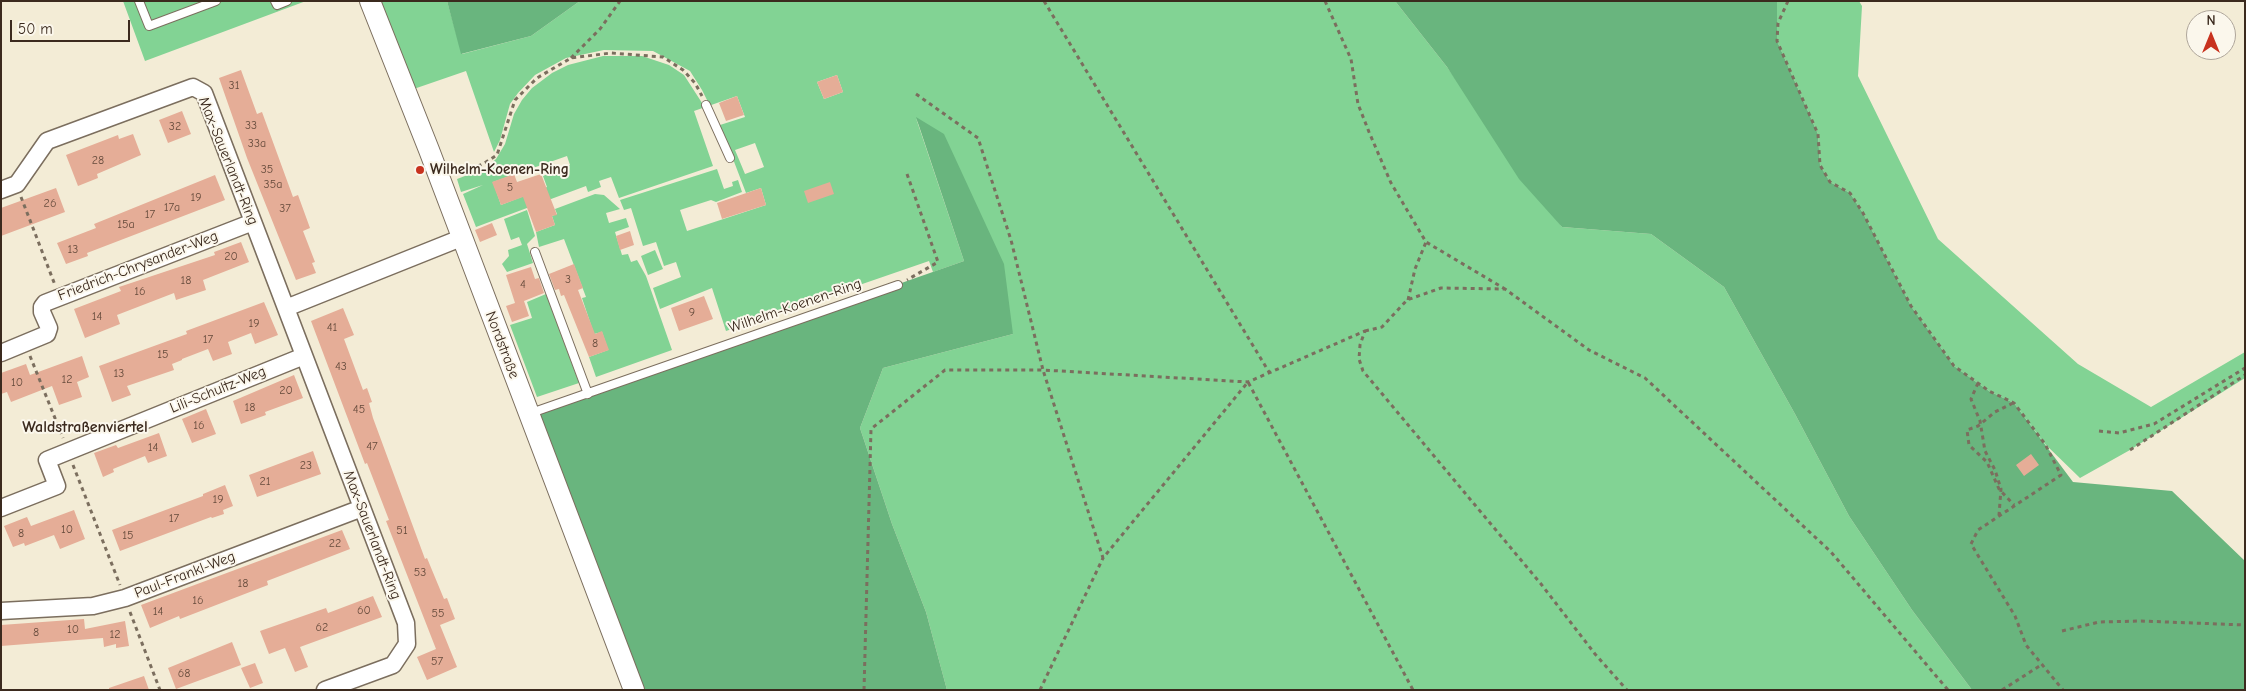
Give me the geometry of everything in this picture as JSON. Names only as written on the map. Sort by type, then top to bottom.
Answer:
[{"type":"street","name":"Nordstraße","points":[[370,1],[440,179],[634,690]]},
{"type":"street","name":"Max-Sauerlandt-Ring","points":[[17,184],[47,141],[193,87],[204,93],[406,623],[407,644],[393,665],[325,690]]},
{"type":"street","points":[[1,190],[17,184]]},
{"type":"street","name":"Friedrich-Chrysander-Weg","points":[[1,353],[47,334],[49,328],[42,307],[45,303],[253,222]]},
{"type":"street","points":[[286,308],[461,238]]},
{"type":"street","name":"Lili-Schultz-Weg","points":[[1,508],[57,486],[47,460],[304,356]]},
{"type":"street","name":"Paul-Frankl-Weg","points":[[1,611],[93,606],[125,598],[362,508]]},
{"type":"lane","points":[[138,1],[149,26],[216,1]]},
{"type":"lane","points":[[275,1],[276,6],[287,1]]},
{"type":"lane","points":[[706,105],[730,158]]},
{"type":"lane","points":[[535,252],[588,394]]},
{"type":"lane","name":"Wilhelm-Koenen-Ring","points":[[529,414],[898,285]]},
{"type":"path","points":[[440,179],[483,164],[497,155],[515,100],[537,78],[571,58],[600,29],[620,1]]},
{"type":"path","points":[[1044,1],[1269,372]]},
{"type":"path","points":[[1325,1],[1351,58],[1358,104],[1372,140],[1391,183],[1426,242],[1505,289],[1589,350],[1645,378],[1831,552],[1948,690]]},
{"type":"path","points":[[1788,2],[1778,23],[1777,42],[1818,134],[1820,165],[1830,182],[1850,193],[1911,306],[1954,366],[1978,384],[2014,403],[2045,444],[2061,475],[1978,530],[1971,544],[2015,616],[2026,645],[2041,666],[2063,690]]},
{"type":"path","points":[[571,58],[611,53],[663,57],[683,70],[695,82],[706,105]]},
{"type":"path","points":[[916,94],[978,138],[1011,240],[1043,370],[1104,558]]},
{"type":"path","points":[[898,285],[938,262],[907,174]]},
{"type":"path","points":[[17,184],[59,297]]},
{"type":"path","points":[[1408,300],[1415,269],[1426,242]]},
{"type":"path","points":[[1040,690],[1104,558],[1248,382],[1365,332],[1382,327],[1408,300],[1441,288],[1505,289]]},
{"type":"path","points":[[1365,332],[1360,345],[1359,359],[1363,371],[1541,584],[1594,654],[1627,690]]},
{"type":"path","points":[[25,344],[160,690]]},
{"type":"path","points":[[2099,431],[2119,433],[2154,424],[2245,368]]},
{"type":"path","points":[[864,690],[872,428],[944,370],[1043,370],[1248,382]]},
{"type":"path","points":[[2130,450],[2245,376]]},
{"type":"path","points":[[1248,382],[1413,690]]},
{"type":"path","points":[[1978,384],[1971,400],[1980,424],[1985,451],[1995,470],[2001,492],[1999,515]]},
{"type":"path","points":[[2014,403],[1995,412],[1980,424],[1967,430],[1969,445],[1987,462],[2001,492],[2014,505]]},
{"type":"path","points":[[2062,631],[2099,622],[2141,621],[2245,626]]},
{"type":"path","points":[[2002,690],[2041,666]]},
{"type":"green space","points":[[123,1],[306,1],[145,61]]},
{"type":"green space","points":[[370,1],[447,1],[462,54],[531,36],[580,1],[1395,1],[1447,67],[1562,227],[1651,234],[1724,287],[1849,516],[1912,610],[1972,690],[947,690],[926,612],[892,524],[860,428],[883,368],[1013,334],[916,118],[964,261],[933,272],[929,261],[726,331],[712,288],[660,309],[653,288],[681,277],[676,262],[664,266],[656,242],[643,246],[631,208],[624,210],[620,200],[717,169],[724,189],[733,186],[732,182],[738,180],[742,192],[716,202],[711,200],[680,210],[687,231],[766,205],[761,188],[746,193],[720,125],[745,117],[737,96],[694,111],[713,166],[619,198],[611,177],[599,181],[601,187],[588,192],[586,186],[476,227],[463,194],[483,185],[461,192],[457,179],[486,168],[496,159],[505,144],[514,114],[522,100],[532,88],[552,73],[568,65],[603,56],[642,56],[669,65],[684,75],[704,106],[709,104],[702,90],[690,71],[653,51],[604,50],[566,58],[535,75],[518,93],[510,104],[500,140],[494,152],[466,71],[405,92]],"holes":[[[837,75],[843,92],[824,99],[817,82]],[[755,143],[764,167],[745,174],[735,150]],[[567,156],[570,165],[543,176],[547,187],[501,205],[493,182]]]},
{"type":"green space","points":[[447,1],[580,1],[531,36],[461,54]]},
{"type":"green space","points":[[1395,1],[1777,1],[1777,41],[1818,134],[1820,165],[1830,182],[1850,193],[1863,213],[1911,306],[1954,366],[1989,391],[2014,403],[2073,482],[2172,491],[2245,561],[2245,690],[1972,690],[1912,610],[1849,516],[1724,287],[1651,234],[1562,227],[1519,179],[1447,67]]},
{"type":"green space","points":[[1777,1],[1859,1],[1862,6],[1858,76],[1938,239],[2078,364],[2151,407],[2245,352],[2245,378],[2130,450],[2080,478],[2045,444],[2014,403],[1989,391],[1954,366],[1911,306],[1863,213],[1850,193],[1830,182],[1820,165],[1818,134],[1777,41]]},
{"type":"green space","points":[[916,117],[944,134],[1004,264],[1013,334],[883,368],[860,428],[892,524],[926,612],[947,690],[635,690],[529,414],[964,261]]},
{"type":"green space","points":[[595,194],[604,195],[620,209],[606,213],[609,223],[626,218],[629,227],[615,232],[622,255],[628,254],[631,262],[637,260],[646,276],[672,350],[596,377],[589,357],[608,350],[602,332],[594,334],[582,298],[586,297],[564,239],[539,247],[536,232],[555,225],[552,216],[557,214],[555,209]]},
{"type":"green space","points":[[527,210],[535,236],[527,244],[533,263],[507,272],[502,264],[509,256],[508,250],[522,245],[519,237],[511,240],[504,219]]},
{"type":"green space","points":[[655,250],[663,269],[648,275],[641,256]]},
{"type":"green space","points":[[546,294],[579,383],[537,397],[510,325],[532,318],[527,302]]},
{"type":"building","points":[[241,70],[257,114],[262,112],[293,197],[298,195],[310,228],[303,231],[315,262],[312,263],[316,273],[296,280],[247,158],[219,78]]},
{"type":"building","points":[[837,75],[843,92],[824,99],[817,82]]},
{"type":"building","points":[[737,96],[744,115],[726,121],[719,103]]},
{"type":"building","points":[[182,111],[191,134],[168,143],[159,120]]},
{"type":"building","points":[[133,134],[141,155],[97,174],[98,178],[78,186],[66,155],[118,135],[119,139]]},
{"type":"building","points":[[514,174],[517,182],[541,174],[557,215],[552,216],[555,225],[536,232],[523,197],[501,205],[492,182]]},
{"type":"building","points":[[215,175],[225,200],[87,253],[88,256],[66,264],[57,243],[96,228],[94,224]]},
{"type":"building","points":[[830,182],[834,194],[808,203],[804,191]]},
{"type":"building","points":[[56,188],[65,212],[1,236],[1,208]]},
{"type":"building","points":[[761,188],[766,205],[722,219],[717,203]]},
{"type":"building","points":[[492,223],[497,235],[480,242],[475,230]]},
{"type":"building","points":[[630,231],[634,245],[620,250],[616,236]]},
{"type":"building","points":[[241,242],[249,262],[203,280],[206,290],[176,300],[174,293],[117,315],[120,324],[85,338],[74,309],[121,291],[119,287],[215,255],[214,252]]},
{"type":"building","points":[[574,264],[583,288],[578,290],[595,334],[602,331],[609,350],[589,357],[564,295],[561,296],[559,289],[555,290],[549,274]]},
{"type":"building","points":[[531,267],[535,279],[539,278],[544,293],[524,301],[529,316],[512,322],[506,306],[515,303],[506,275]]},
{"type":"building","points":[[704,296],[713,319],[679,331],[671,308]]},
{"type":"building","points":[[264,302],[278,335],[255,344],[251,333],[228,342],[232,354],[213,361],[208,349],[182,359],[172,364],[174,370],[127,386],[131,395],[112,402],[99,366],[187,334],[186,331]]},
{"type":"building","points":[[343,308],[354,335],[344,339],[363,390],[367,388],[372,402],[369,403],[373,418],[425,559],[427,558],[444,599],[447,598],[455,619],[440,625],[457,667],[427,680],[417,657],[436,649],[386,521],[389,520],[367,463],[365,464],[311,321]]},
{"type":"building","points":[[82,356],[89,377],[77,382],[82,397],[59,405],[52,386],[11,402],[7,392],[1,394],[1,373],[26,364],[30,375]]},
{"type":"building","points":[[294,375],[303,398],[265,412],[266,415],[241,424],[233,401]]},
{"type":"building","points":[[206,409],[216,434],[192,443],[182,419]]},
{"type":"building","points":[[159,433],[167,456],[148,463],[145,456],[113,469],[114,472],[103,477],[94,453],[116,445],[118,448]]},
{"type":"building","points":[[313,451],[321,474],[257,497],[249,475]]},
{"type":"building","points":[[2031,454],[2039,465],[2024,476],[2016,465]]},
{"type":"building","points":[[225,485],[233,506],[223,510],[224,514],[211,517],[120,551],[112,530],[203,496],[203,494]]},
{"type":"building","points":[[74,510],[85,539],[60,549],[54,535],[25,546],[24,543],[13,547],[4,526],[27,517],[31,526]]},
{"type":"building","points":[[342,530],[350,549],[267,581],[268,585],[180,619],[179,616],[150,628],[141,605]]},
{"type":"building","points":[[373,596],[382,617],[300,647],[308,667],[295,672],[285,648],[269,654],[260,631],[326,608],[328,613]]},
{"type":"building","points":[[84,619],[85,629],[125,621],[129,646],[116,648],[116,644],[104,647],[103,638],[1,646],[1,625]]},
{"type":"building","points":[[232,642],[241,665],[176,689],[168,668]]},
{"type":"building","points":[[255,663],[263,683],[250,688],[241,668]]},
{"type":"building","points":[[144,676],[149,690],[109,690],[109,688]]},
{"type":"place","name":"Wilhelm-Koenen-Ring","points":[[420,170]]},
{"type":"district","name":"Waldstraßenviertel","points":[[85,427]]}]
